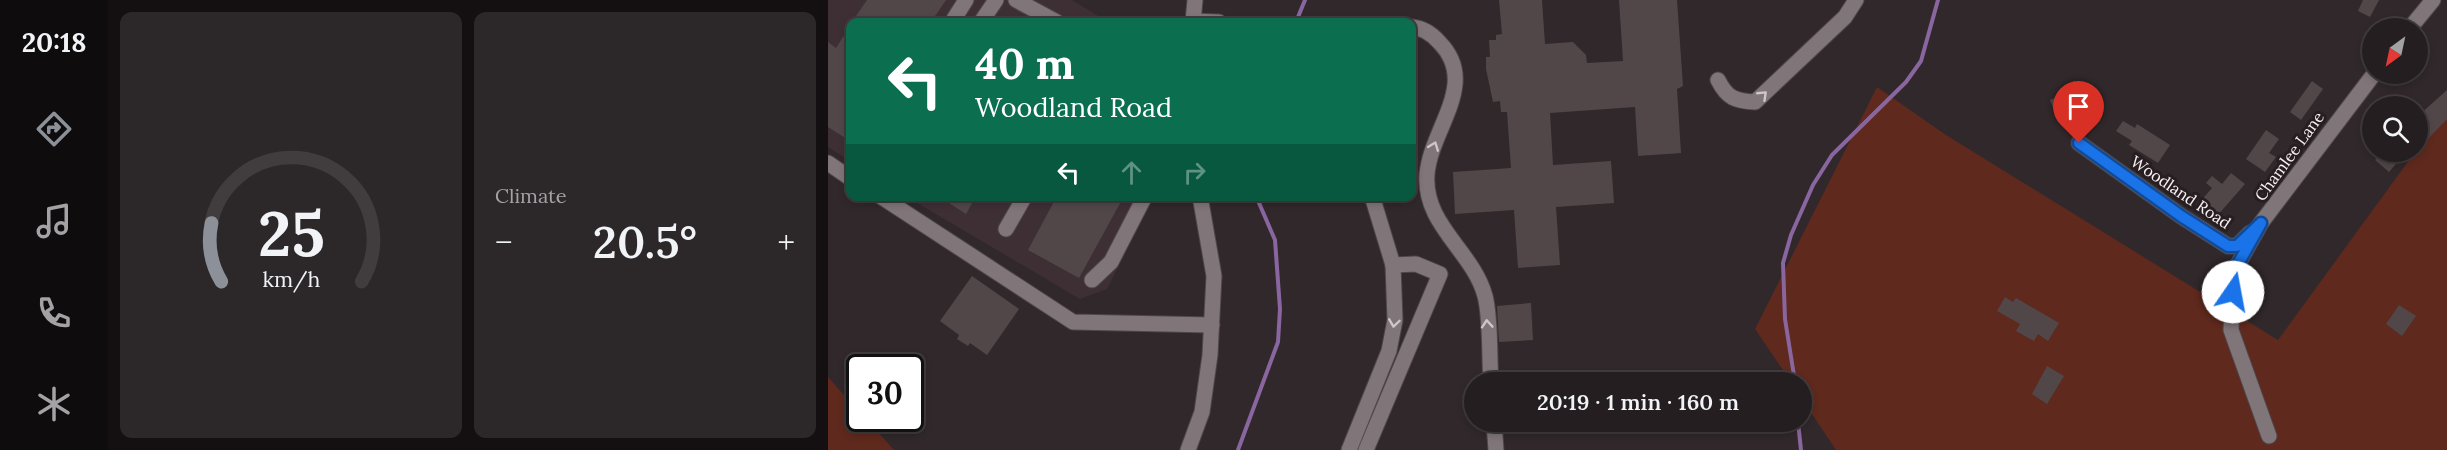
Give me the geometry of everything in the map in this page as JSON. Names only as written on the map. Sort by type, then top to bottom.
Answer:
[{"type":"street","points":[[955,18],[966,0]]},
{"type":"street","points":[[984,18],[996,0]]},
{"type":"street","points":[[1016,0],[1050,18]]},
{"type":"street","points":[[1193,18],[1195,0]]},
{"type":"street","points":[[1718,80],[1725,94],[1737,101],[1755,102],[1845,17],[1856,0]]},
{"type":"street","points":[[2418,18],[2433,0]]},
{"type":"street","points":[[1416,29],[1433,36],[1448,51],[1454,67],[1456,86],[1431,152],[1427,175],[1429,198],[1440,226],[1474,273],[1485,296],[1490,372]]},
{"type":"street","name":"Chamlee Lane","points":[[2269,436],[2231,330],[2233,273],[2261,223],[2366,84]]},
{"type":"street","name":"Woodland Road","points":[[2079,143],[2181,216],[2228,246],[2237,246],[2261,223]]},
{"type":"street","points":[[828,163],[846,175]]},
{"type":"street","points":[[888,201],[1073,322],[1212,325]]},
{"type":"street","points":[[1006,229],[1022,201]]},
{"type":"street","points":[[1092,280],[1111,262],[1142,201]]},
{"type":"street","points":[[1188,450],[1202,412],[1212,325],[1214,276],[1201,201]]},
{"type":"street","points":[[1349,450],[1389,351],[1395,320],[1393,264],[1374,201]]},
{"type":"street","points":[[1366,450],[1440,274],[1416,264],[1393,264]]},
{"type":"street","points":[[1495,432],[1496,450]]},
{"type":"shaded area","points":[[828,0],[1072,0],[1101,18],[846,18],[846,158],[828,147]]},
{"type":"shaded area","points":[[1877,87],[1946,135],[2278,340],[2408,162],[2428,162],[2428,137],[2447,108],[2447,450],[1836,450],[1812,414],[1812,372],[1784,372],[1755,329]]},
{"type":"shaded area","points":[[914,201],[1151,201],[1107,289],[1080,299]]},
{"type":"shaded area","points":[[828,377],[846,397],[846,432],[878,432],[894,450],[828,450]]},
{"type":"building","points":[[867,0],[946,0],[934,18],[855,18]]},
{"type":"building","points":[[1499,0],[1542,0],[1545,44],[1573,42],[1586,55],[1587,63],[1623,61],[1619,0],[1677,0],[1683,86],[1677,89],[1681,153],[1638,156],[1635,107],[1550,113],[1553,165],[1611,161],[1614,203],[1556,207],[1560,265],[1518,268],[1514,210],[1455,214],[1453,172],[1511,168],[1507,112],[1501,112],[1500,101],[1493,102],[1486,69],[1486,57],[1490,57],[1489,40],[1496,40],[1496,35],[1502,34]]},
{"type":"building","points":[[2363,0],[2379,0],[2370,17],[2358,11]]},
{"type":"building","points":[[846,32],[846,138],[828,127],[828,42],[836,48]]},
{"type":"building","points":[[2075,81],[2078,90],[2090,84],[2096,97],[2057,118],[2050,100],[2068,92],[2065,86]]},
{"type":"building","points":[[2312,81],[2323,89],[2301,120],[2290,112]]},
{"type":"building","points":[[2447,90],[2447,119],[2428,139],[2428,107]]},
{"type":"building","points":[[2123,121],[2135,128],[2137,124],[2170,145],[2158,163],[2129,145],[2132,141],[2116,131]]},
{"type":"building","points":[[2266,130],[2279,139],[2269,153],[2276,157],[2265,172],[2246,159]]},
{"type":"building","points":[[2377,162],[2398,162],[2389,172]]},
{"type":"building","points":[[2231,173],[2245,184],[2217,216],[2200,202],[2212,188],[2206,183],[2212,176],[2222,184]]},
{"type":"building","points":[[946,201],[973,201],[966,214]]},
{"type":"building","points":[[1054,201],[1121,201],[1079,278],[1028,250]]},
{"type":"building","points":[[972,276],[1019,309],[987,355],[970,343],[968,346],[957,339],[959,335],[940,321]]},
{"type":"building","points":[[2005,297],[2013,302],[2016,298],[2059,323],[2048,341],[2038,334],[2034,341],[2016,331],[2020,324],[1997,311]]},
{"type":"building","points":[[1531,303],[1533,340],[1499,342],[1497,306]]},
{"type":"building","points":[[2399,305],[2416,316],[2402,336],[2386,324]]},
{"type":"building","points":[[2047,366],[2064,376],[2047,404],[2032,394]]},
{"type":"waterway","points":[[1298,18],[1305,0]]},
{"type":"waterway","points":[[1793,372],[1785,319],[1783,263],[1791,235],[1813,185],[1832,155],[1906,82],[1921,61],[1938,0]]},
{"type":"waterway","points":[[1238,450],[1278,342],[1280,309],[1275,240],[1258,201]]},
{"type":"waterway","points":[[1799,432],[1801,450]]},
{"type":"route","points":[[2079,143],[2181,216],[2228,246],[2237,246],[2261,223],[2233,273],[2233,292]]}]
